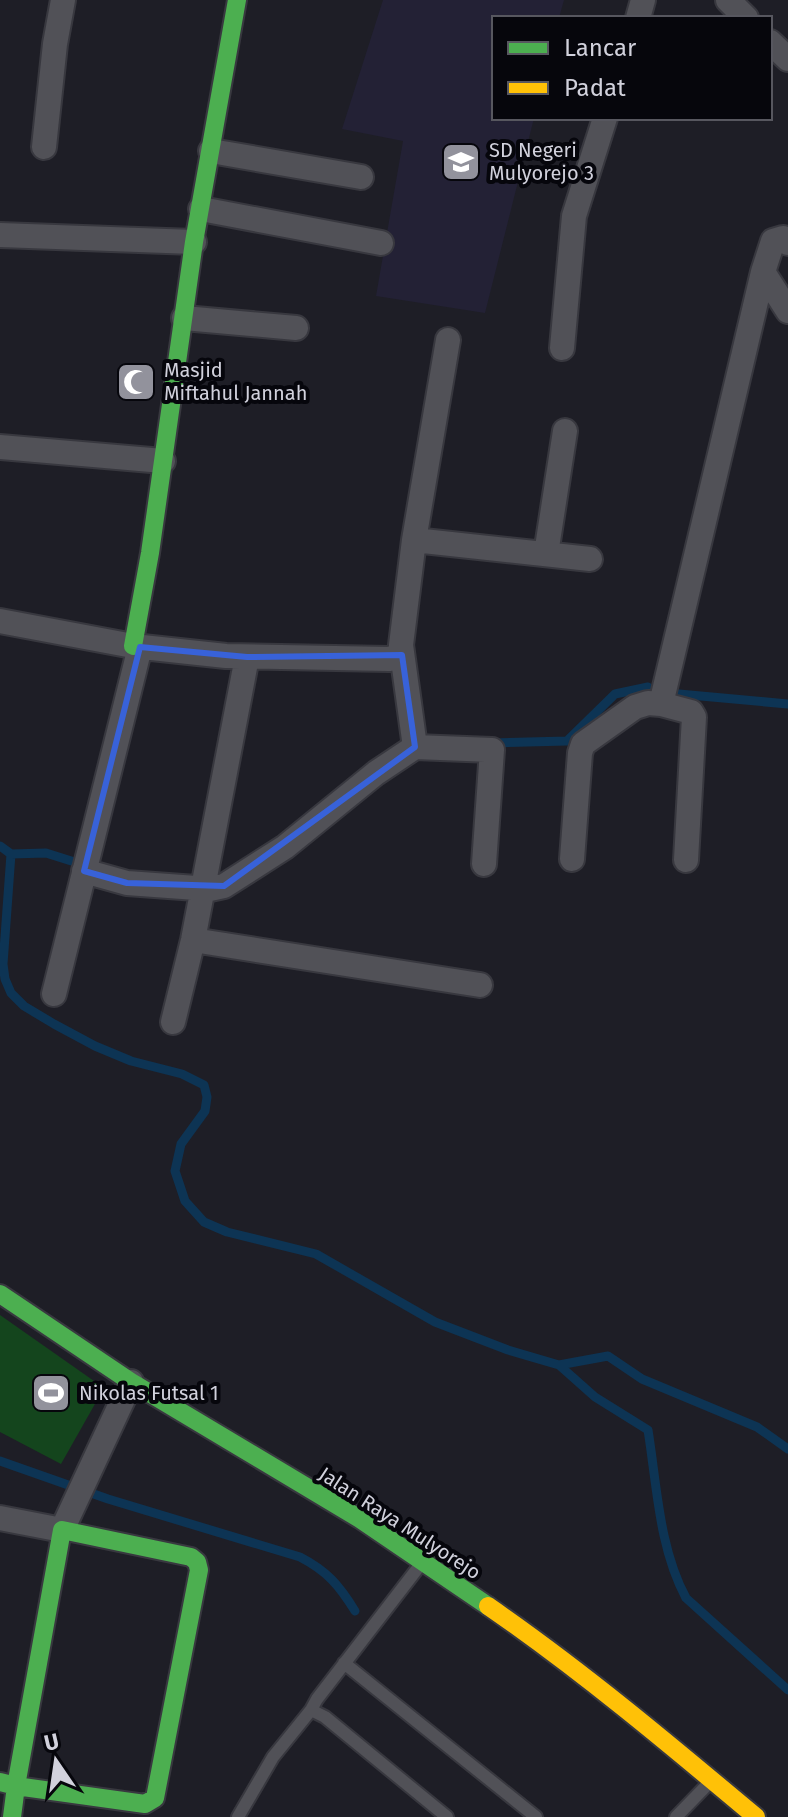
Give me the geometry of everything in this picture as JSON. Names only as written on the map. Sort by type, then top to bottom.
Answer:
[{"type":"street","points":[[44,147],[63,0]]},
{"type":"street","points":[[54,994],[136,647],[194,242],[237,0]]},
{"type":"street","points":[[728,0],[744,16]]},
{"type":"street","points":[[772,44],[788,59]]},
{"type":"street","points":[[562,348],[574,216],[604,120]]},
{"type":"street","points":[[211,151],[361,177]]},
{"type":"street","points":[[201,209],[381,243]]},
{"type":"street","points":[[0,235],[194,242]]},
{"type":"street","points":[[661,704],[763,272],[773,241],[783,238],[788,243]]},
{"type":"street","points":[[763,272],[788,311]]},
{"type":"street","points":[[184,318],[296,328]]},
{"type":"street","points":[[414,743],[401,645],[414,540],[448,340]]},
{"type":"street","points":[[546,554],[565,431]]},
{"type":"street","points":[[0,447],[163,461]]},
{"type":"street","points":[[414,540],[590,559]]},
{"type":"street","points":[[0,621],[136,647],[247,657],[389,659],[402,655]]},
{"type":"street","points":[[173,1022],[193,940],[247,657]]},
{"type":"street","points":[[572,859],[583,744],[635,707],[648,703],[691,712],[696,724],[686,860]]},
{"type":"street","points":[[85,866],[127,883],[203,883],[210,889],[224,886],[285,847],[414,743],[492,750],[484,864]]},
{"type":"street","points":[[193,940],[480,985]]},
{"type":"street","name":"Jalan Raya Mulyorejo","points":[[0,1294],[131,1382],[360,1519],[423,1561],[534,1638],[756,1817]]},
{"type":"street","points":[[12,1817],[8,1784],[62,1530],[131,1382]]},
{"type":"street","points":[[0,1518],[191,1557],[197,1562],[199,1570],[155,1798],[145,1804],[8,1784]]},
{"type":"lane","points":[[238,1817],[273,1757],[423,1561]]},
{"type":"lane","points":[[344,1663],[536,1817]]},
{"type":"lane","points":[[311,1710],[325,1717],[447,1817]]},
{"type":"lane","points":[[676,1817],[712,1780]]},
{"type":"highlighted area","points":[[140,647],[247,657],[402,655],[415,747],[224,886],[127,883],[84,871]]},
{"type":"shaded area","name":"SD Negeri Mulyorejo 3","points":[[383,0],[564,0],[560,16],[492,16],[492,120],[533,120],[485,313],[376,296],[403,141],[342,129]]},
{"type":"green space","name":"Nikolas Futsal 1","points":[[0,1315],[104,1388],[61,1464],[0,1432]]},
{"type":"waterway","points":[[492,743],[567,741],[615,694],[648,687]]},
{"type":"waterway","points":[[679,694],[788,704]]},
{"type":"waterway","points":[[0,846],[11,854],[46,853],[84,865]]},
{"type":"waterway","points":[[11,854],[3,964],[11,993],[24,1006],[95,1046],[131,1061],[182,1074],[204,1085],[207,1097],[205,1111],[181,1144],[175,1171],[185,1201],[204,1222],[227,1232],[316,1254],[435,1322],[508,1350],[559,1365],[595,1397],[648,1430],[664,1538],[686,1598],[788,1690]]},
{"type":"waterway","points":[[559,1365],[608,1356],[642,1379],[757,1427],[788,1449]]},
{"type":"waterway","points":[[0,1461],[108,1499],[300,1557],[332,1580],[355,1611]]},
{"type":"traffic: fast","points":[[133,646],[150,553],[194,242],[237,0]]},
{"type":"traffic: fast","points":[[0,1294],[131,1382],[360,1519],[488,1606]]},
{"type":"traffic: fast","points":[[0,1782],[16,1786],[145,1804],[155,1798],[199,1570],[197,1562],[191,1557],[62,1530],[16,1786],[12,1817]]},
{"type":"traffic: slow","points":[[488,1606],[591,1682],[756,1817]]},
{"type":"place","name":"SD Negeri Mulyorejo 3","points":[[461,162]]},
{"type":"place","name":"Masjid Miftahul Jannah","points":[[136,382]]},
{"type":"place","name":"Nikolas Futsal 1","points":[[51,1393]]}]
